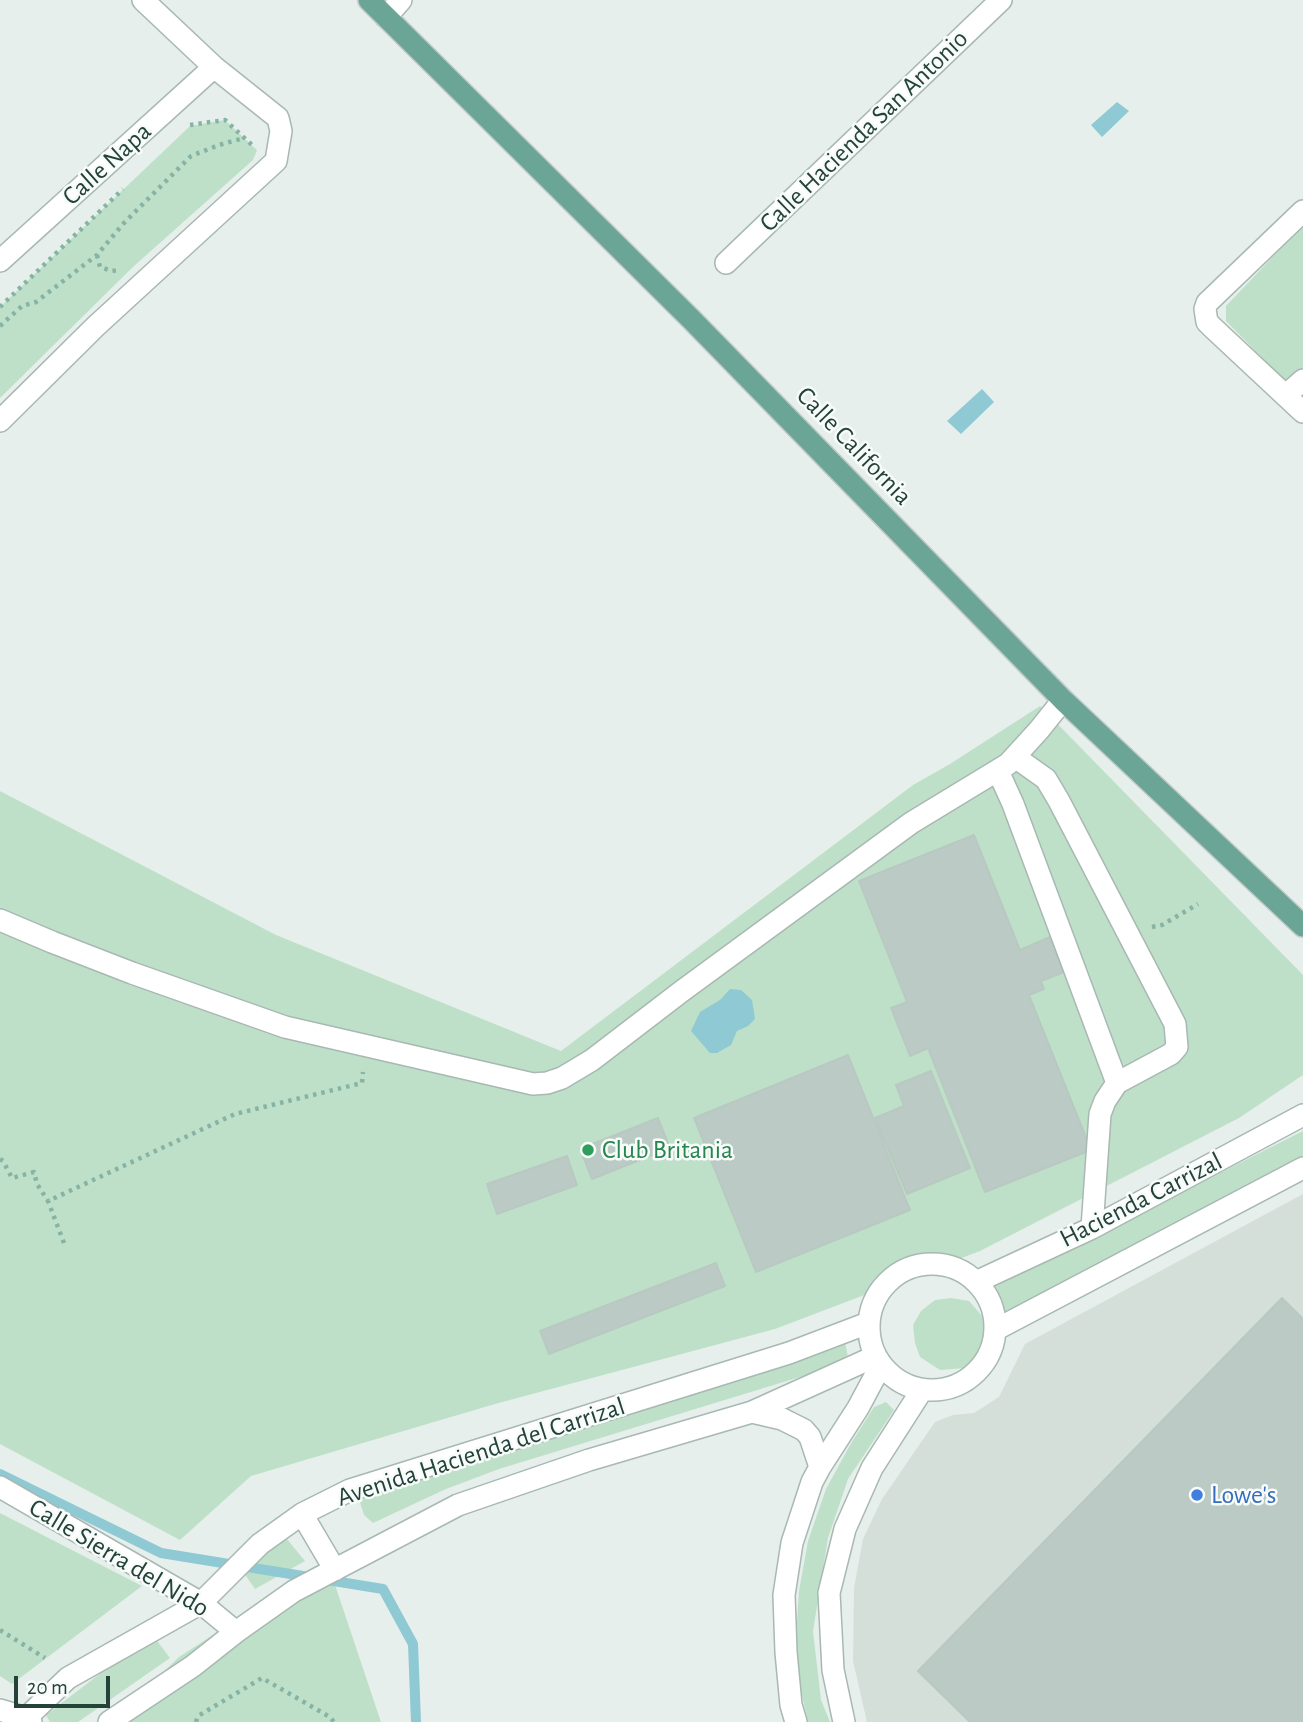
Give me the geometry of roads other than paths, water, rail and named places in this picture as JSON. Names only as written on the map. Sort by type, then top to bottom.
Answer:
[{"type":"main road","name":"Calle California","points":[[369,0],[692,320],[1063,700],[1303,926]]},
{"type":"street","points":[[0,421],[96,326],[276,161],[281,131],[278,118],[214,67],[143,0]]},
{"type":"street","points":[[386,17],[401,0]]},
{"type":"street","name":"Calle Hacienda San Antonio","points":[[726,262],[1001,0]]},
{"type":"street","name":"Calle Napa","points":[[0,261],[214,67]]},
{"type":"street","points":[[1303,211],[1207,303],[1205,309],[1212,327],[1303,412]]},
{"type":"street","points":[[1286,395],[1303,380]]},
{"type":"street","points":[[0,920],[132,974],[285,1027],[533,1084],[547,1083],[562,1078],[592,1060],[911,823],[1008,764],[1063,700]]},
{"type":"street","points":[[1015,757],[1046,779],[1175,1024],[1177,1047],[1171,1054],[1117,1083],[1105,1101],[1100,1114],[1091,1228]]},
{"type":"street","points":[[998,771],[1013,804],[1117,1083]]},
{"type":"street","name":"Hacienda Carrizal","points":[[976,1282],[1091,1228],[1303,1115]]},
{"type":"street","name":"Hacienda Carrizal","points":[[995,1331],[1303,1168]]},
{"type":"street","points":[[939,1264],[960,1270],[976,1282],[987,1296],[993,1312],[995,1331],[991,1351],[980,1369],[963,1382],[943,1390],[922,1390],[892,1377],[878,1360],[870,1340],[868,1323],[873,1303],[884,1285],[900,1272],[919,1265],[939,1264]]},
{"type":"street","name":"Avenida Hacienda del Carrizal","points":[[28,1720],[68,1678],[201,1603],[260,1544],[302,1514],[350,1490],[789,1353],[868,1323]]},
{"type":"street","points":[[796,1722],[791,1705],[784,1595],[792,1543],[812,1482],[858,1408],[878,1360]]},
{"type":"street","name":"Avenida Hacienda del Carrizal","points":[[109,1722],[193,1666],[294,1591],[458,1505],[589,1460],[752,1412],[878,1360]]},
{"type":"street","points":[[844,1722],[833,1670],[829,1593],[835,1567],[845,1529],[872,1468],[922,1390]]},
{"type":"street","points":[[752,1412],[782,1419],[804,1430],[810,1437],[820,1467]]},
{"type":"street","name":"Calle Sierra del Nido","points":[[0,1487],[201,1603],[236,1632]]},
{"type":"street","points":[[302,1514],[335,1570]]},
{"type":"street","points":[[0,1710],[28,1720]]},
{"type":"water","points":[[1117,102],[1129,111],[1102,137],[1091,125]]},
{"type":"water","points":[[982,389],[994,402],[961,434],[947,421]]},
{"type":"water","points":[[730,989],[741,990],[752,1000],[755,1019],[737,1031],[731,1045],[717,1053],[710,1053],[691,1031],[700,1012],[720,1000]]},
{"type":"waterway","points":[[0,1474],[161,1553],[383,1589],[413,1644],[416,1722]]},
{"type":"place","name":"Club Britania","points":[[588,1150]]},
{"type":"place","name":"Lowe's","points":[[1197,1495]]}]
